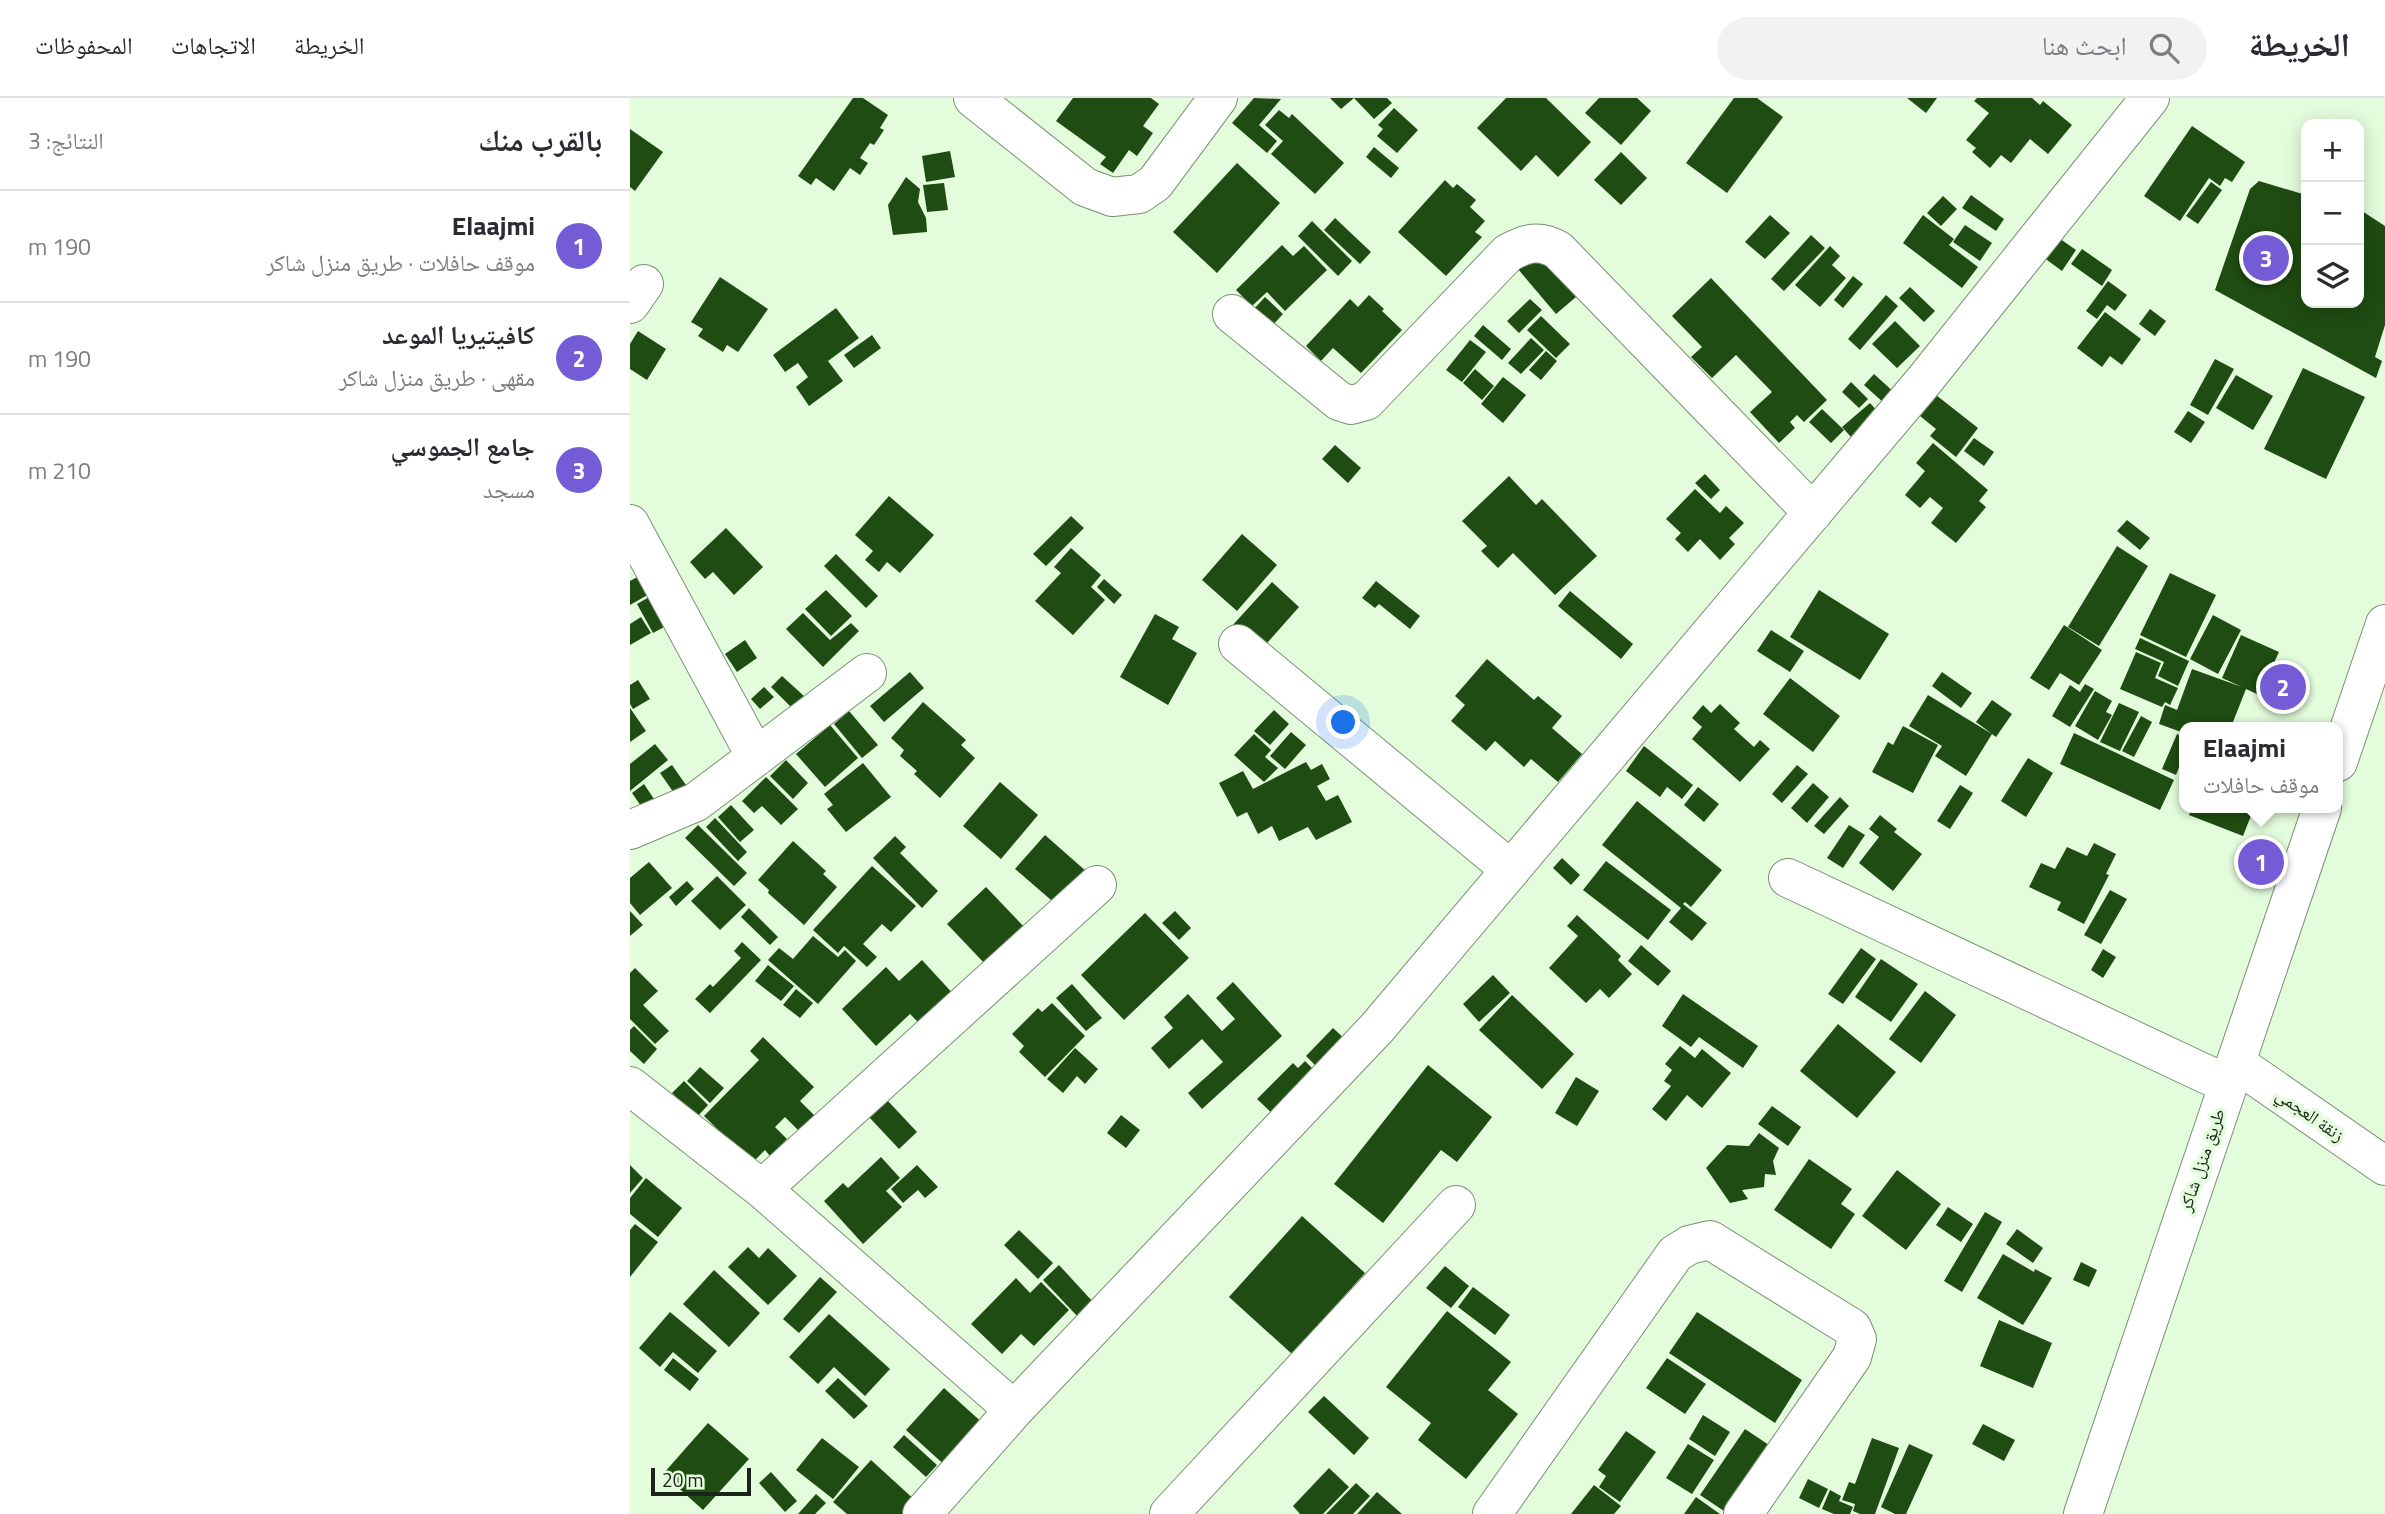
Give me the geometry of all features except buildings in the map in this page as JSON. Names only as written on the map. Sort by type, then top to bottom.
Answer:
[{"type":"street","points":[[973,98],[1085,187],[1112,197],[1139,194],[1156,183],[1218,98]]},
{"type":"street","points":[[922,1514],[1014,1410],[1377,1028],[1923,383],[2150,98]]},
{"type":"street","points":[[1232,314],[1339,401],[1351,405],[1366,401],[1508,253],[1526,243],[1546,243],[1558,250],[1813,513]]},
{"type":"street","points":[[630,524],[756,757]]},
{"type":"street","points":[[2343,747],[2385,624]]},
{"type":"street","points":[[1238,643],[1511,870]]},
{"type":"street","points":[[630,830],[696,802],[867,673]]},
{"type":"street","name":"طريق منزل شاكر","points":[[2083,1514],[2320,813]]},
{"type":"street","name":"زنقة العجمي","points":[[1787,878],[2232,1074],[2385,1166]]},
{"type":"street","points":[[762,1189],[1097,885]]},
{"type":"street","points":[[630,1086],[762,1189],[1014,1410]]},
{"type":"street","points":[[1169,1514],[1455,1206]]},
{"type":"street","points":[[1492,1514],[1675,1254],[1689,1245],[1710,1240],[1852,1328],[1857,1339],[1852,1357],[1743,1514]]},
{"type":"place","name":"جامع الجموسي","points":[[2266,258]]},
{"type":"place","name":"كافيتيريا الموعد","points":[[2283,687]]},
{"type":"place","name":"Elaajmi","points":[[2261,862]]}]
